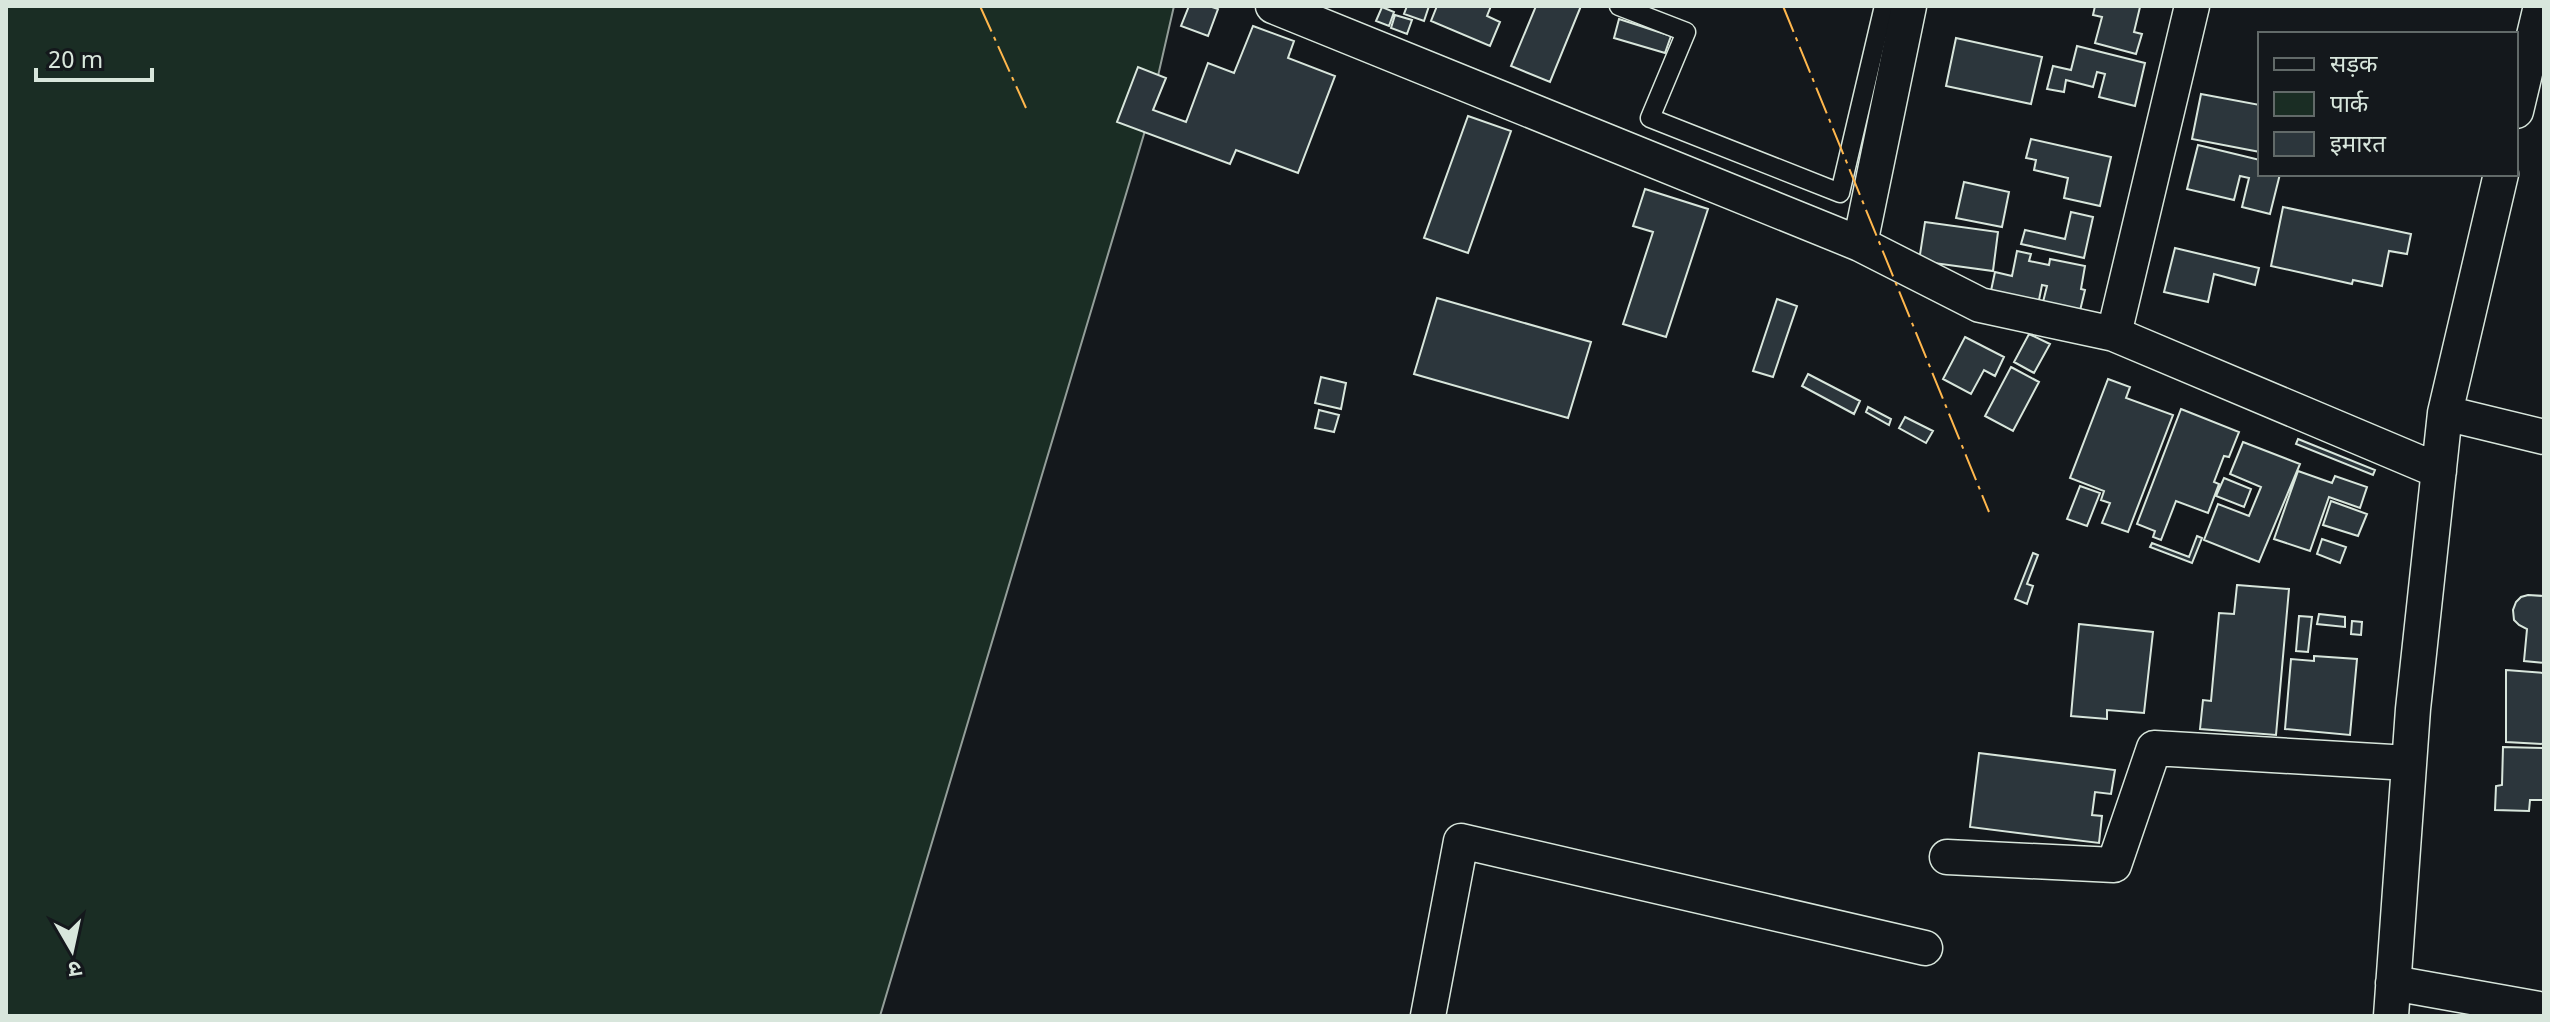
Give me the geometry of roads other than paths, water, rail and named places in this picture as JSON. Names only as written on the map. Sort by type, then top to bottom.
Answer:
[{"type":"street","points":[[1273,6],[1860,244],[1980,305],[2114,334],[2439,471]]},
{"type":"street","points":[[2114,334],[2192,6]]},
{"type":"street","points":[[2518,103],[2541,6]]},
{"type":"street","points":[[1860,244],[1887,7]]},
{"type":"street","points":[[2501,176],[2445,413],[2409,763],[2392,999],[2544,1010]]},
{"type":"street","points":[[2445,413],[2544,437]]},
{"type":"street","points":[[1947,857],[2114,865],[2154,748],[2409,763]]},
{"type":"street","points":[[1428,1016],[1461,841],[1925,948]]},
{"type":"lane","points":[[1619,6],[1686,32],[1650,118],[1840,193],[1887,7]]}]
